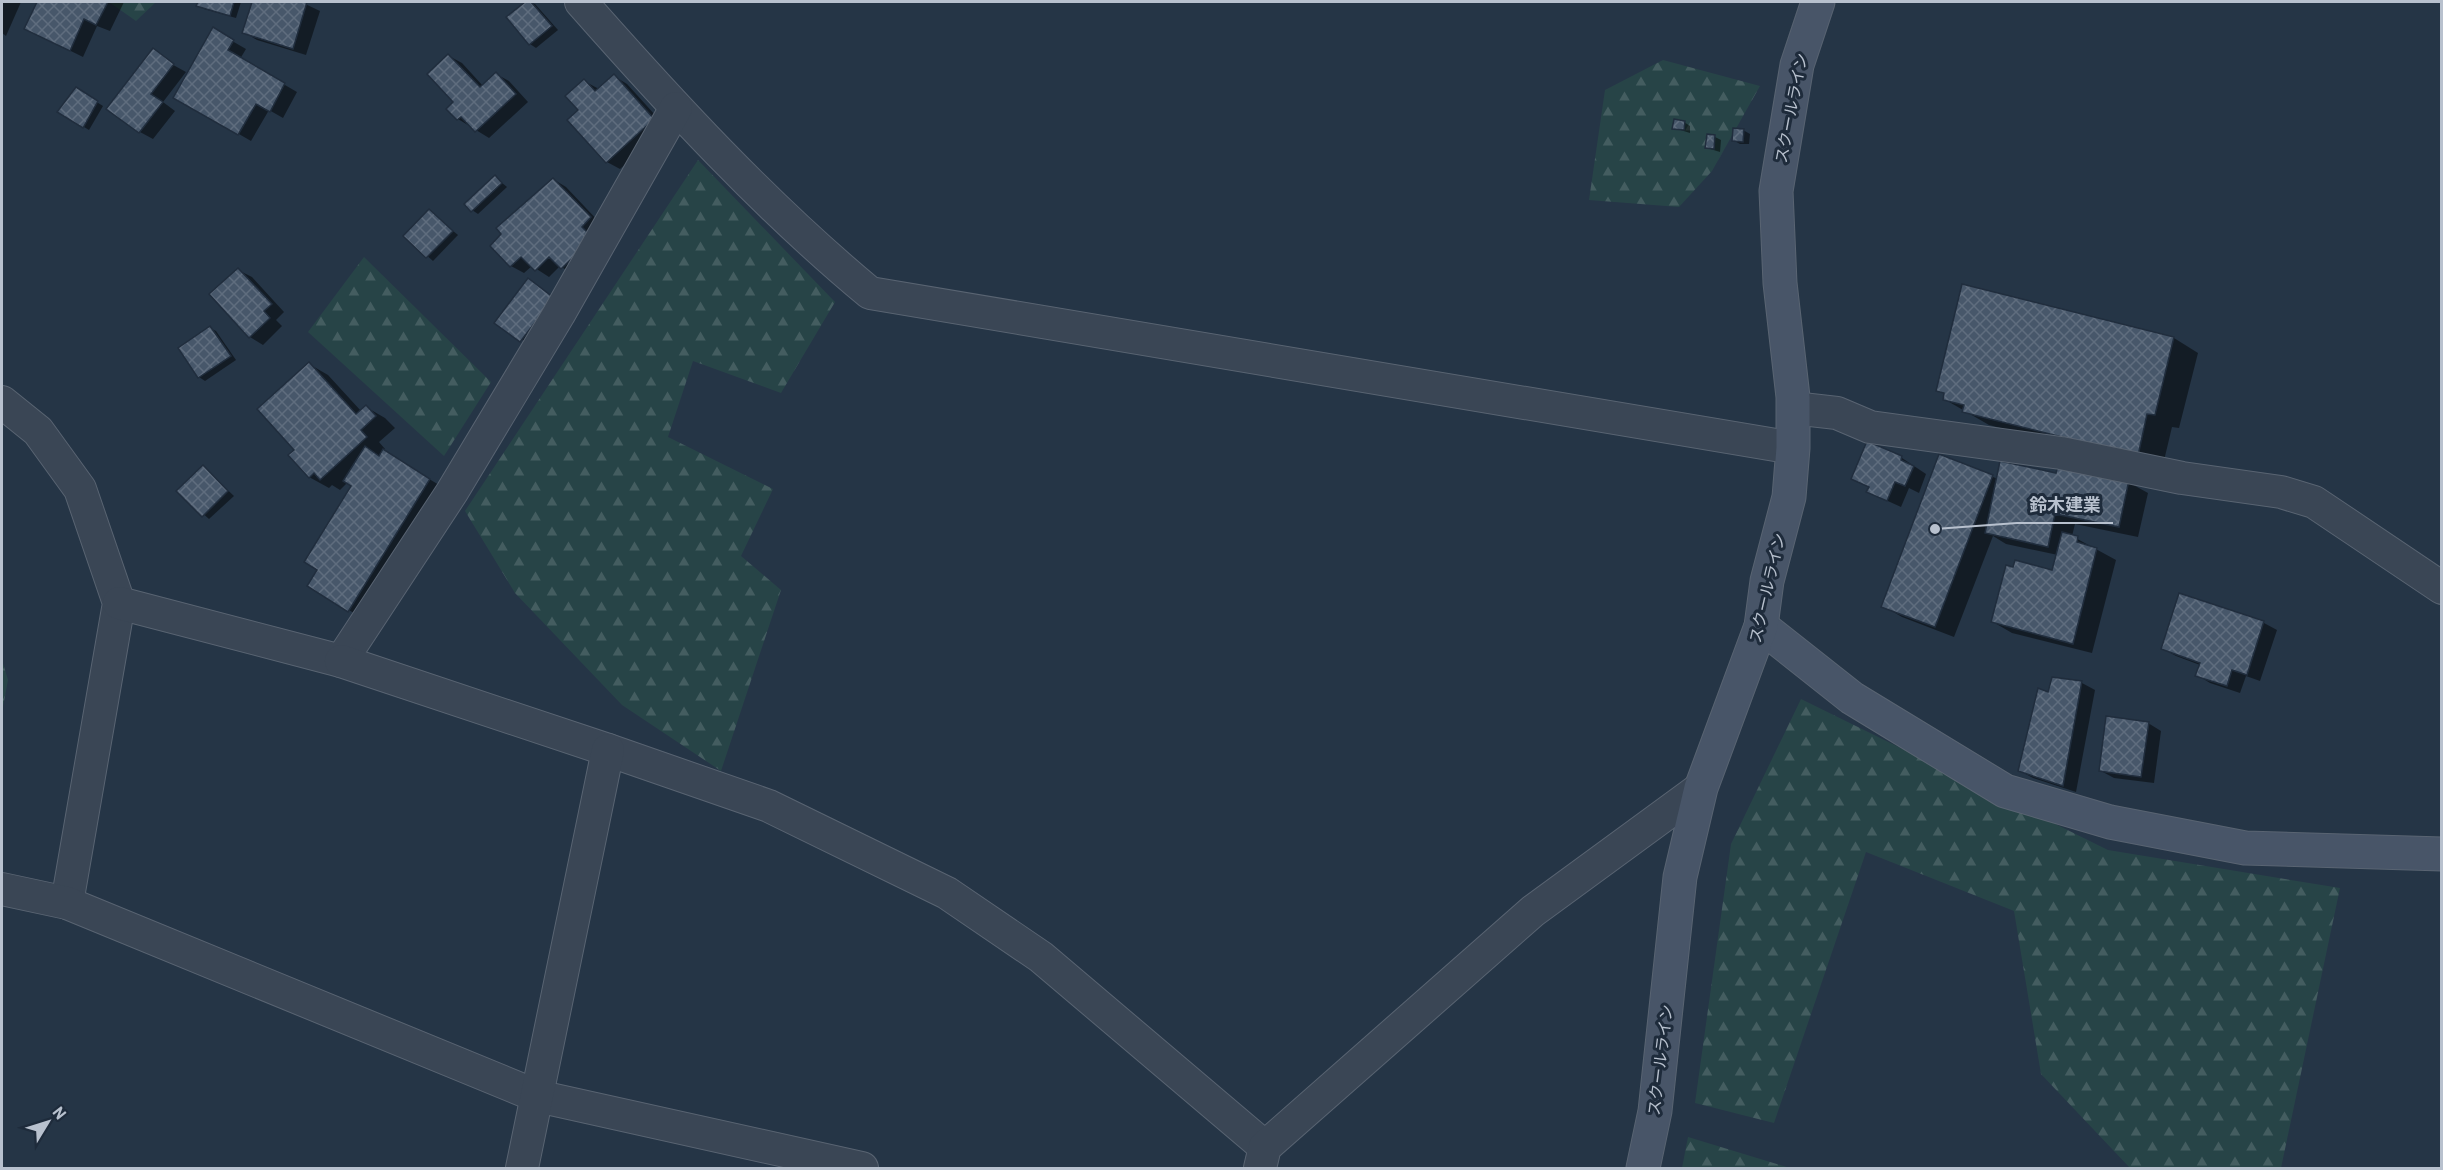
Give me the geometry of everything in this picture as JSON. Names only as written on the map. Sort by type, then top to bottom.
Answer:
[{"type":"street","points":[[581,2],[676,108],[831,260],[870,293],[1793,448]]},
{"type":"street","name":"スクールライン","points":[[1643,1168],[1655,1111],[1680,877],[1701,788],[1761,626],[1767,581],[1789,497],[1793,408],[1780,283],[1776,191],[1797,65],[1818,2]]},
{"type":"street","points":[[341,661],[452,492],[559,314],[676,108]]},
{"type":"street","points":[[2,402],[38,431],[80,489],[119,603],[67,903]]},
{"type":"street","points":[[1793,408],[1837,414],[1870,427],[2061,453],[2182,478],[2281,492],[2314,502],[2442,588]]},
{"type":"street","points":[[119,603],[341,661],[769,806],[947,893],[1041,957],[1262,1158],[1533,911],[1701,788]]},
{"type":"street","points":[[1761,626],[1852,698],[2005,791],[2110,822],[2245,848],[2442,854]]},
{"type":"street","points":[[522,1168],[608,750]]},
{"type":"street","points":[[2,889],[67,903],[537,1096],[862,1168]]},
{"type":"green space","points":[[109,2],[156,2],[136,21]]},
{"type":"green space","points":[[1663,60],[1760,86],[1712,171],[1679,207],[1589,200],[1605,90]]},
{"type":"green space","points":[[698,160],[835,302],[781,393],[693,361],[668,437],[773,489],[741,556],[781,590],[721,771],[622,705],[515,593],[465,511]]},
{"type":"green space","points":[[364,257],[491,382],[444,456],[308,332]]},
{"type":"green space","points":[[2,660],[8,680],[2,712]]},
{"type":"green space","points":[[1801,699],[2108,850],[2340,888],[2281,1168],[2130,1168],[2041,1074],[2014,911],[1866,852],[1774,1123],[1695,1103],[1731,844]]},
{"type":"green space","points":[[1688,1137],[1790,1168],[1682,1168]]},
{"type":"building","points":[[37,2],[108,2],[96,25],[84,19],[70,51],[24,29]]},
{"type":"building","points":[[198,2],[234,2],[230,16],[196,6]]},
{"type":"building","points":[[252,2],[307,2],[293,49],[242,33]]},
{"type":"building","points":[[525,2],[531,2],[552,26],[529,45],[506,17]]},
{"type":"building","points":[[213,27],[234,40],[228,50],[285,83],[270,112],[256,104],[238,135],[173,98]]},
{"type":"building","points":[[153,48],[174,64],[151,94],[163,102],[139,133],[106,109]]},
{"type":"building","points":[[448,54],[480,87],[496,72],[516,94],[475,132],[461,117],[457,120],[446,109],[453,102],[427,74]]},
{"type":"building","points":[[614,74],[654,119],[606,163],[567,120],[578,110],[565,96],[584,79],[595,91]]},
{"type":"building","points":[[76,87],[98,101],[83,128],[57,112]]},
{"type":"building","points":[[1674,119],[1685,121],[1684,130],[1672,129]]},
{"type":"building","points":[[1733,128],[1744,129],[1743,142],[1732,141]]},
{"type":"building","points":[[1707,134],[1715,135],[1714,149],[1705,148]]},
{"type":"building","points":[[495,175],[502,183],[471,212],[464,204]]},
{"type":"building","points":[[553,178],[591,217],[582,227],[593,238],[561,269],[549,257],[535,271],[521,257],[510,267],[490,246],[501,234],[496,228]]},
{"type":"building","points":[[429,209],[453,231],[426,258],[403,236]]},
{"type":"building","points":[[238,268],[272,304],[264,311],[270,318],[249,338],[209,294]]},
{"type":"building","points":[[528,278],[554,298],[520,342],[494,323]]},
{"type":"building","points":[[1962,284],[2174,337],[2155,415],[2147,414],[2138,456],[1962,412],[1964,405],[1943,400],[1944,393],[1936,391]]},
{"type":"building","points":[[210,326],[231,356],[198,378],[178,348]]},
{"type":"building","points":[[309,362],[356,414],[366,405],[376,416],[361,430],[367,437],[320,480],[314,473],[309,478],[288,455],[294,450],[257,409]]},
{"type":"building","points":[[1867,441],[1902,456],[1901,460],[1914,466],[1905,486],[1895,482],[1887,501],[1866,492],[1869,487],[1851,479]]},
{"type":"building","points":[[365,446],[379,456],[383,449],[430,479],[348,612],[307,586],[317,570],[304,562],[351,486],[343,481]]},
{"type":"building","points":[[1939,454],[1993,475],[1935,627],[1881,607]]},
{"type":"building","points":[[2000,461],[2056,473],[2058,465],[2129,480],[2119,527],[2055,514],[2048,547],[1985,533]]},
{"type":"building","points":[[203,465],[228,491],[202,517],[176,491]]},
{"type":"building","points":[[2062,532],[2078,536],[2077,542],[2097,548],[2073,644],[1991,622],[2006,565],[2013,567],[2015,560],[2052,570]]},
{"type":"building","points":[[2179,593],[2264,621],[2247,675],[2232,670],[2227,686],[2195,676],[2200,663],[2161,649]]},
{"type":"building","points":[[2052,677],[2082,681],[2063,786],[2018,771],[2038,688],[2048,692]]},
{"type":"building","points":[[2106,716],[2149,722],[2141,777],[2099,771]]},
{"type":"place","name":"鈴木建業","points":[[1935,529]]}]
